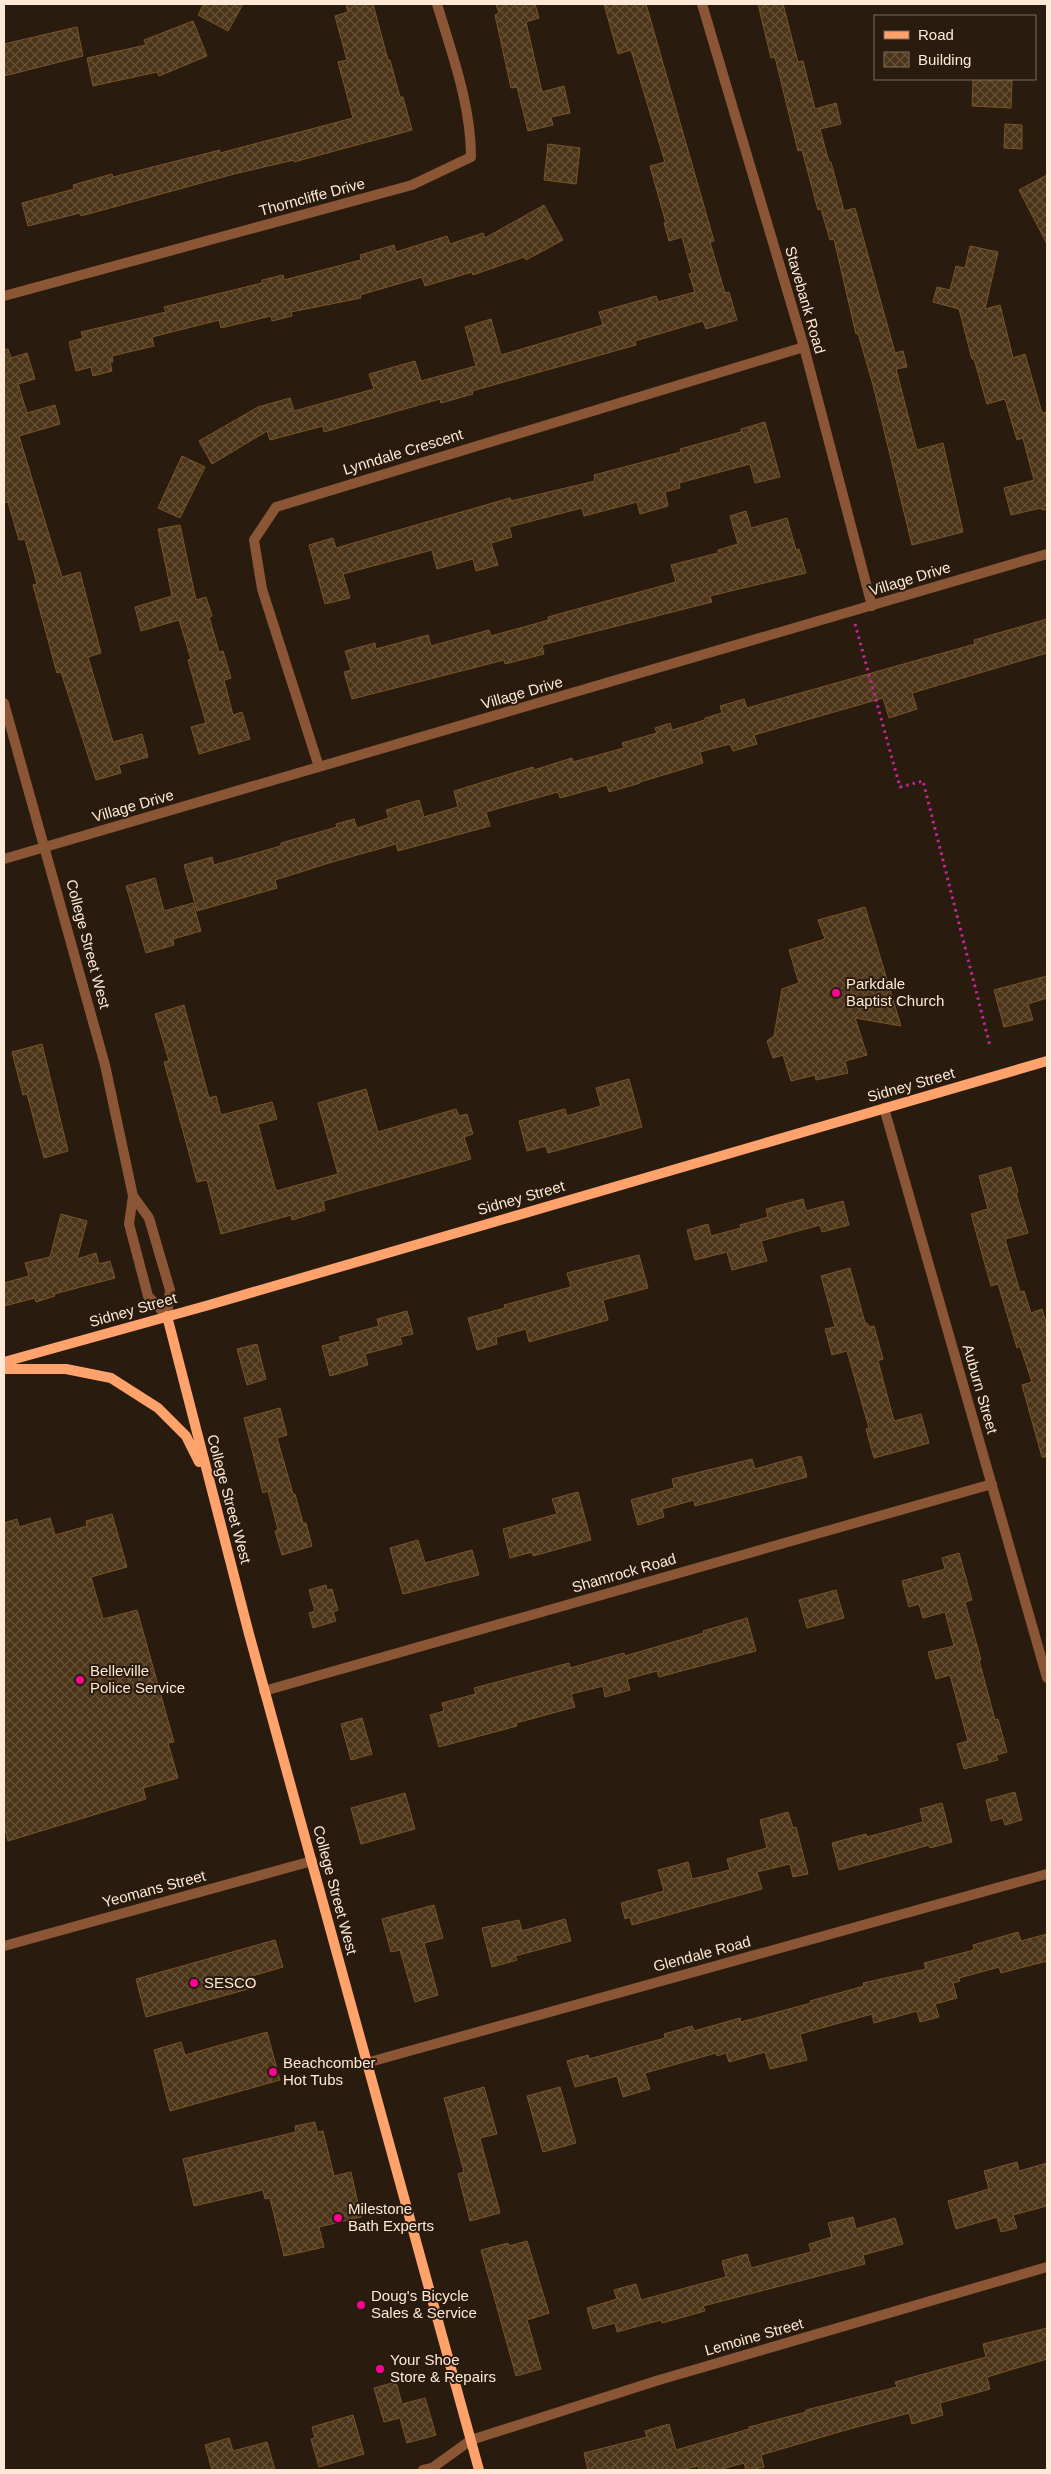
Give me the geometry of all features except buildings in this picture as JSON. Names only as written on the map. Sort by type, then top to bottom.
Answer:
[{"type":"main road","name":"Sidney Street","points":[[4,1362],[1047,1061]]},
{"type":"main road","name":"College Street West","points":[[167,1316],[208,1481],[264,1691],[366,2063],[383,2116],[478,2470]]},
{"type":"main road","points":[[4,1369],[66,1369],[111,1378],[158,1408],[186,1436],[208,1481]]},
{"type":"street","name":"Thorncliffe Drive","points":[[4,296],[412,185],[471,157],[471,132],[462,92],[437,4]]},
{"type":"street","name":"Stavebank Road","points":[[702,4],[804,347],[872,606]]},
{"type":"street","name":"Lynndale Crescent","points":[[319,768],[262,589],[257,560],[254,540],[276,507],[804,347]]},
{"type":"street","name":"Village Drive","points":[[4,859],[1047,554]]},
{"type":"street","name":"College Street West","points":[[4,703],[46,846],[105,1065],[134,1196],[149,1218],[170,1290],[167,1316]]},
{"type":"street","name":"Auburn Street","points":[[884,1108],[1047,1678]]},
{"type":"street","name":"College Street West","points":[[134,1196],[129,1224],[148,1296],[167,1316]]},
{"type":"street","name":"Shamrock Road","points":[[264,1691],[992,1484]]},
{"type":"street","name":"Yeomans Street","points":[[4,1946],[312,1861]]},
{"type":"street","name":"Glendale Road","points":[[366,2063],[1047,1874]]},
{"type":"street","name":"Lemoine Street","points":[[423,2470],[432,2468],[471,2440],[659,2380],[1047,2268]]},
{"type":"path","points":[[851,612],[900,787],[924,781],[990,1046]]},
{"type":"place","name":"Parkdale Baptist Church","points":[[836,993]]},
{"type":"place","name":"Belleville Police Service","points":[[80,1680]]},
{"type":"place","name":"SESCO","points":[[194,1983]]},
{"type":"place","name":"Beachcomber Hot Tubs","points":[[273,2072]]},
{"type":"place","name":"Milestone Bath Experts","points":[[338,2218]]},
{"type":"place","name":"Doug's Bicycle Sales & Service","points":[[361,2305]]},
{"type":"place","name":"Your Shoe Store & Repairs","points":[[380,2369]]}]
